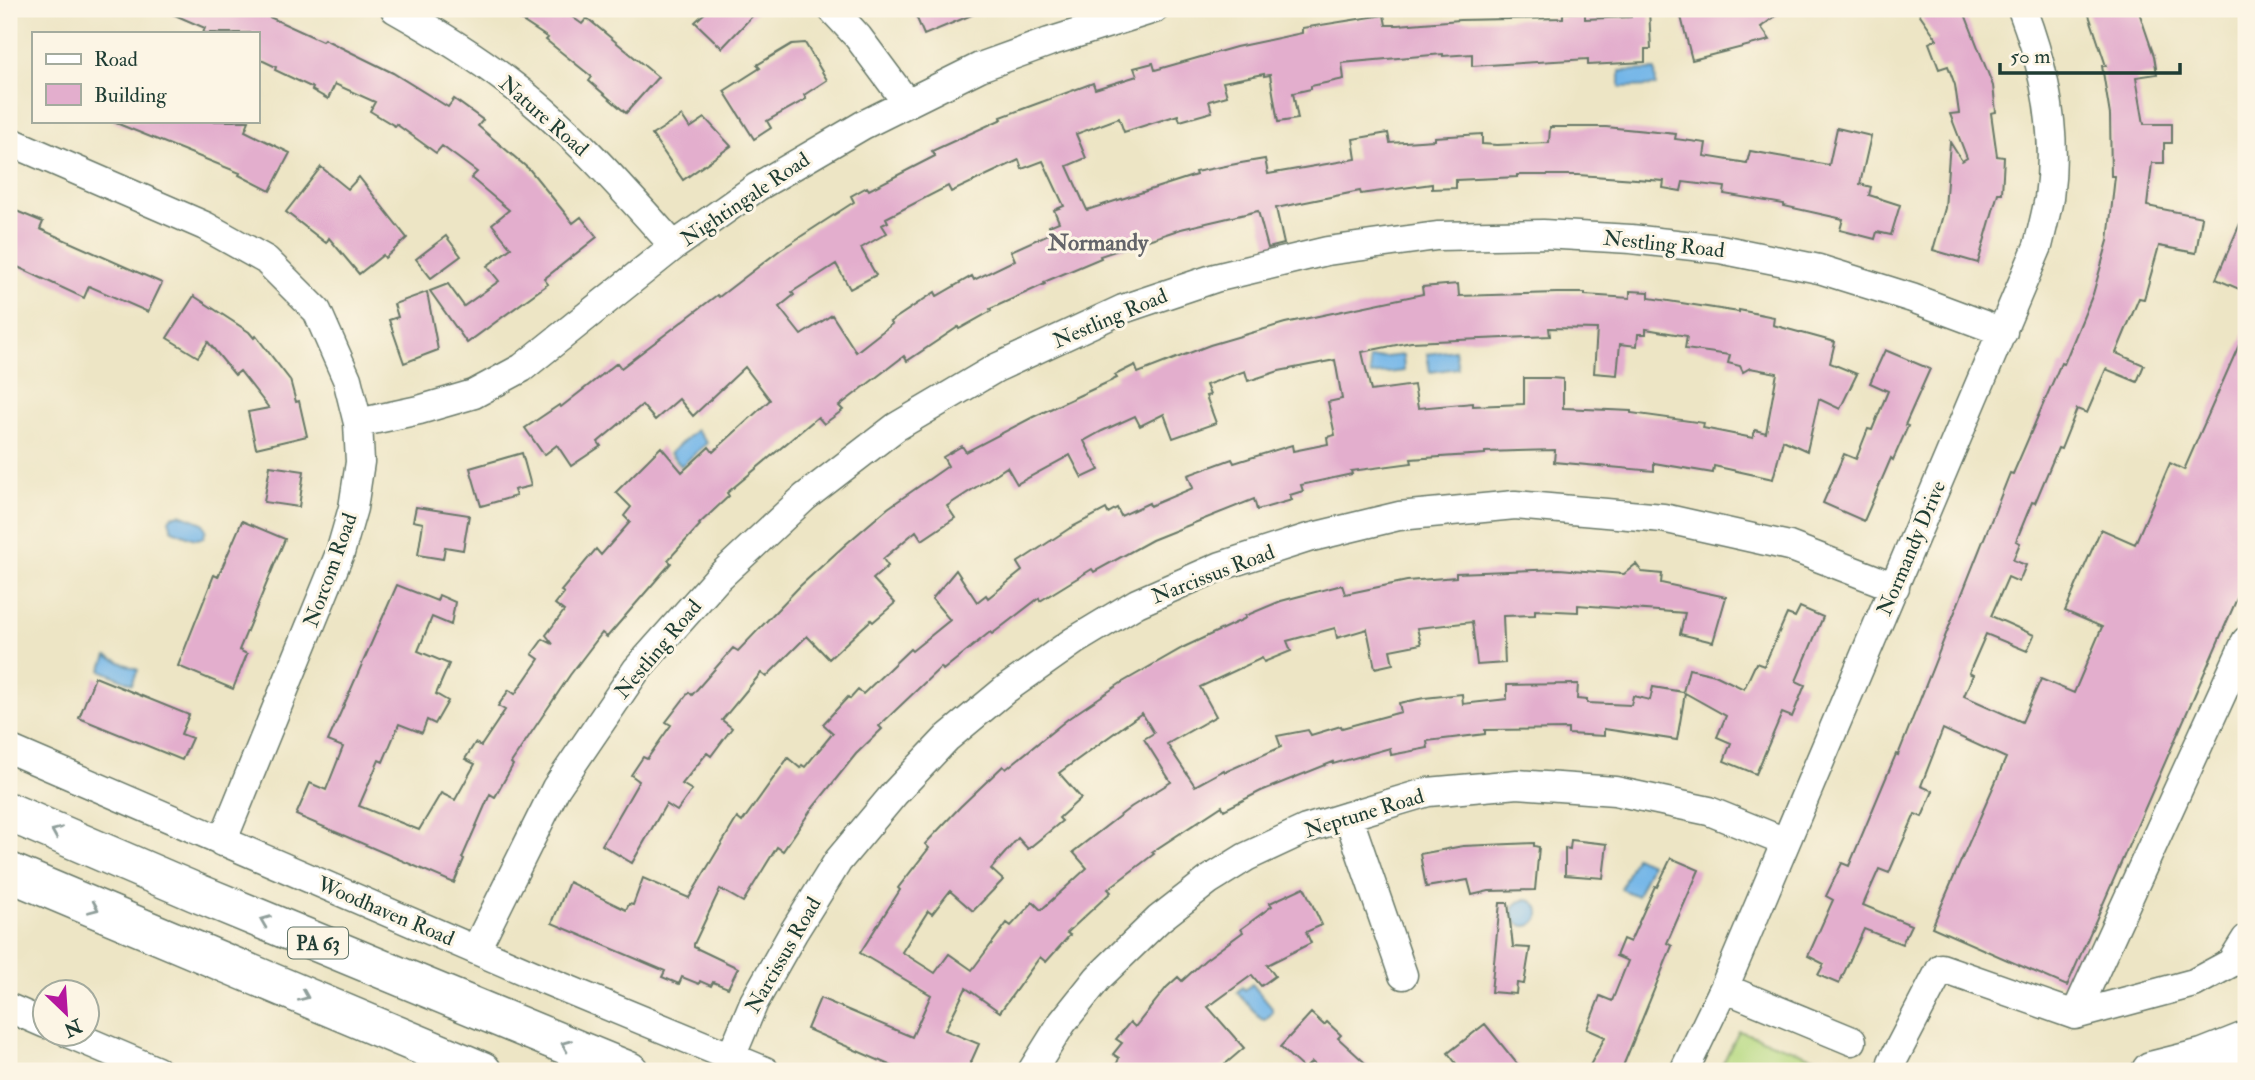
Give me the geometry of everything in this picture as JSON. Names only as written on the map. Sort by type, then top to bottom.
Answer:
[{"type":"highway","name":"PA 63","points":[[9,812],[195,892],[629,1071]]},
{"type":"highway","name":"PA 63","points":[[9,872],[482,1071]]},
{"type":"highway","points":[[2151,1071],[2203,1058],[2246,1041]]},
{"type":"street","name":"Nature Road","points":[[395,9],[448,40],[509,82],[620,185],[674,246]]},
{"type":"street","points":[[832,9],[858,37],[907,103]]},
{"type":"street","name":"Nightingale Road","points":[[358,423],[419,410],[474,394],[522,368],[674,246],[780,173],[863,125],[980,67],[1154,9]]},
{"type":"street","name":"Normandy Drive","points":[[1684,1071],[1724,988],[2038,246],[2049,198],[2051,155],[2048,100],[2022,9]]},
{"type":"street","name":"Norcom Road","points":[[9,141],[205,226],[267,260],[317,311],[347,379],[358,423],[360,462],[353,508],[340,553],[222,842]]},
{"type":"street","name":"Nestling Road","points":[[477,949],[556,788],[637,669],[717,579],[805,497],[896,427],[996,368],[1123,309],[1214,278],[1327,251],[1437,236],[1543,234],[1631,239],[1720,249],[1806,267],[1912,298],[2003,332]]},
{"type":"street","name":"Narcissus Road","points":[[731,1057],[754,1002],[838,861],[894,794],[947,738],[1006,689],[1074,641],[1137,603],[1222,566],[1308,538],[1399,516],[1515,505],[1663,517],[1789,546],[1895,587]]},
{"type":"street","points":[[2075,1015],[2244,653]]},
{"type":"street","name":"Woodhaven Road","points":[[9,749],[765,1071]]},
{"type":"street","name":"Neptune Road","points":[[1032,1071],[1062,1023],[1098,978],[1159,919],[1209,880],[1246,857],[1307,829],[1348,816],[1428,792],[1517,784],[1615,791],[1709,811],[1785,842]]},
{"type":"street","points":[[1348,816],[1404,975]]},
{"type":"street","points":[[1892,1062],[1941,968],[2075,1015],[2194,983],[2231,963],[2246,939]]},
{"type":"street","points":[[1724,988],[1852,1041]]},
{"type":"street","points":[[9,1008],[32,1018]]},
{"type":"street","points":[[102,1048],[157,1071]]},
{"type":"green space","points":[[1739,1031],[1854,1071],[1719,1071]]},
{"type":"water","points":[[1655,70],[1656,86],[1620,87],[1620,71]]},
{"type":"water","points":[[1455,350],[1458,368],[1430,372],[1427,354]]},
{"type":"water","points":[[1403,355],[1404,371],[1371,375],[1369,359]]},
{"type":"water","points":[[696,430],[707,443],[681,466],[670,453]]},
{"type":"water","points":[[180,514],[203,523],[206,530],[203,538],[195,539],[172,530],[169,520]]},
{"type":"water","points":[[107,656],[138,670],[132,684],[101,670]]},
{"type":"water","points":[[1635,857],[1651,864],[1637,896],[1621,889]]},
{"type":"water","points":[[1526,900],[1535,904],[1539,913],[1535,922],[1526,926],[1517,922],[1513,913],[1517,904]]},
{"type":"water","points":[[1252,984],[1272,1008],[1272,1013],[1265,1020],[1261,1019],[1237,992]]},
{"type":"building","points":[[161,9],[252,9],[322,41],[324,39],[393,73],[448,107],[454,99],[483,120],[478,126],[530,170],[573,223],[581,217],[597,237],[544,279],[548,284],[467,343],[430,291],[448,284],[464,306],[499,281],[487,266],[511,248],[492,224],[509,210],[471,178],[477,172],[442,146],[436,153],[396,124],[395,126],[370,111],[375,102],[335,84],[328,99],[259,59],[259,32],[203,32],[205,28]]},
{"type":"building","points":[[504,9],[561,9],[582,24],[587,18],[658,77],[626,113],[589,81],[592,77],[546,40],[548,38]]},
{"type":"building","points":[[709,9],[759,9],[722,48],[695,22]]},
{"type":"building","points":[[913,9],[986,9],[924,35]]},
{"type":"building","points":[[1631,9],[1649,9],[1651,49],[1645,49],[1645,62],[1588,65],[1588,59],[1472,66],[1472,54],[1443,54],[1342,63],[1344,79],[1293,93],[1298,119],[1278,122],[1270,75],[1264,74],[1223,82],[1227,96],[1209,101],[1212,112],[1180,121],[1178,115],[1124,132],[1119,118],[1076,134],[1086,158],[1067,166],[1087,210],[1196,175],[1195,172],[1241,163],[1265,159],[1268,174],[1356,159],[1353,139],[1388,133],[1390,143],[1482,134],[1482,144],[1497,145],[1549,143],[1550,127],[1606,127],[1676,134],[1675,139],[1706,143],[1704,156],[1747,163],[1750,151],[1829,165],[1837,128],[1871,136],[1860,184],[1871,187],[1869,195],[1900,205],[1891,235],[1877,232],[1875,239],[1840,230],[1843,219],[1784,204],[1724,194],[1725,187],[1683,182],[1681,191],[1663,188],[1664,181],[1578,175],[1517,175],[1456,180],[1456,188],[1432,189],[1432,184],[1361,194],[1360,191],[1276,208],[1284,244],[1268,248],[1258,211],[1181,229],[1100,256],[1101,258],[990,309],[991,311],[959,329],[958,327],[907,361],[904,356],[839,406],[843,410],[824,424],[818,417],[727,493],[729,496],[699,524],[668,560],[671,563],[607,637],[602,633],[570,675],[511,763],[513,765],[495,797],[490,794],[454,883],[296,815],[310,783],[326,790],[343,747],[328,741],[397,585],[437,601],[439,595],[455,602],[451,625],[432,617],[418,651],[449,664],[436,694],[448,701],[435,724],[427,720],[422,733],[399,724],[383,762],[379,760],[359,806],[419,830],[441,793],[455,800],[475,764],[465,759],[475,743],[481,746],[505,710],[498,706],[509,690],[515,694],[539,659],[532,654],[543,639],[553,644],[546,635],[564,611],[555,604],[564,593],[561,591],[596,549],[601,555],[630,522],[624,516],[631,507],[616,492],[661,447],[682,472],[709,447],[713,452],[770,400],[745,367],[693,416],[679,399],[655,420],[642,405],[598,442],[601,446],[571,466],[557,445],[544,455],[525,428],[559,405],[561,407],[617,363],[621,368],[780,250],[854,202],[851,196],[867,187],[869,190],[935,156],[932,151],[1002,119],[1001,117],[1093,83],[1095,89],[1137,76],[1134,68],[1153,63],[1155,70],[1236,47],[1302,33],[1302,28],[1384,15],[1386,25],[1563,18],[1563,13],[1585,12],[1585,19],[1631,17]],"holes":[[[1019,160],[1022,169],[1043,161],[1064,206],[1054,210],[1059,222],[1049,226],[1051,233],[1011,251],[1015,260],[974,280],[972,276],[937,296],[935,292],[890,322],[892,324],[856,352],[832,315],[801,335],[779,307],[794,295],[792,292],[836,264],[850,289],[876,275],[861,248],[887,233],[882,225],[888,222],[886,218],[948,186],[951,192]]]},
{"type":"building","points":[[1679,9],[1785,9],[1761,27],[1770,40],[1692,60]]},
{"type":"building","points":[[1916,9],[1963,9],[1993,86],[1996,112],[1991,113],[1997,156],[2004,157],[2002,193],[1998,193],[1978,263],[1933,250],[1945,208],[1950,142],[1962,161],[1967,158],[1950,114],[1959,113],[1955,85],[1948,66],[1939,69],[1929,43],[1937,39]]},
{"type":"building","points":[[2087,9],[2138,9],[2154,56],[2157,74],[2136,77],[2144,124],[2172,124],[2172,143],[2164,143],[2164,163],[2152,163],[2147,206],[2202,217],[2196,253],[2159,246],[2144,299],[2139,298],[2116,353],[2144,365],[2137,382],[2106,369],[2087,413],[2077,409],[2061,449],[2058,448],[2016,541],[2020,543],[2013,560],[2026,565],[2019,582],[2008,577],[1991,616],[2034,635],[2027,651],[1986,634],[1969,673],[1973,675],[1964,696],[2022,722],[2041,679],[2074,693],[2102,627],[2065,611],[2101,529],[2135,544],[2170,463],[2184,470],[2246,329],[2246,578],[2067,986],[1932,927],[2006,758],[1943,729],[1921,786],[1933,791],[1922,817],[1915,814],[1889,873],[1879,869],[1863,905],[1911,925],[1902,944],[1864,929],[1839,984],[1818,975],[1824,964],[1808,956],[1833,900],[1826,896],[1842,863],[1849,866],[1896,754],[1898,755],[2010,473],[2013,474],[2093,294],[2108,241],[2115,176],[2111,176],[2110,115],[2102,66],[2106,66]]},
{"type":"building","points":[[805,43],[827,80],[804,95],[806,99],[767,121],[771,128],[754,139],[724,91],[760,68],[757,65],[792,44]]},
{"type":"building","points":[[682,116],[690,128],[705,118],[731,146],[683,180],[652,135]]},
{"type":"building","points":[[113,122],[249,122],[245,131],[290,153],[270,191],[239,175],[240,173]]},
{"type":"building","points":[[321,167],[348,189],[359,177],[407,238],[385,258],[383,255],[359,274],[329,238],[326,243],[286,212]]},
{"type":"building","points":[[9,208],[43,222],[40,229],[162,283],[148,312],[89,286],[84,298],[9,263]]},
{"type":"building","points":[[2246,210],[2246,292],[2216,279]]},
{"type":"building","points":[[446,236],[461,256],[431,278],[416,259]]},
{"type":"building","points":[[1458,284],[1459,296],[1585,293],[1630,298],[1630,291],[1649,292],[1649,298],[1774,317],[1773,325],[1835,342],[1830,363],[1857,374],[1840,409],[1819,399],[1807,451],[1783,440],[1773,479],[1714,466],[1713,473],[1654,463],[1654,471],[1554,462],[1555,450],[1485,452],[1411,459],[1412,463],[1351,471],[1352,474],[1301,485],[1303,491],[1290,495],[1292,500],[1257,510],[1254,499],[1152,540],[1094,572],[1092,569],[1040,601],[1039,598],[992,634],[990,632],[943,670],[941,667],[879,726],[882,729],[856,754],[811,810],[783,851],[777,847],[743,902],[720,889],[694,947],[738,968],[728,988],[713,982],[711,986],[700,981],[699,984],[682,977],[679,984],[662,977],[665,971],[552,923],[569,882],[626,910],[629,904],[633,905],[643,878],[689,898],[737,818],[742,822],[788,758],[800,768],[802,765],[805,767],[833,733],[823,724],[848,697],[850,699],[858,690],[863,694],[910,649],[912,651],[950,620],[932,599],[956,570],[977,602],[986,595],[988,598],[1022,571],[1017,563],[1070,528],[1106,509],[1108,513],[1117,508],[1121,516],[1149,503],[1150,506],[1193,488],[1188,475],[1232,459],[1234,463],[1292,445],[1293,451],[1328,444],[1327,437],[1335,435],[1328,402],[1342,399],[1335,360],[1279,371],[1248,381],[1245,371],[1206,385],[1210,395],[1206,396],[1216,423],[1173,438],[1164,414],[1140,426],[1135,416],[1084,441],[1099,470],[1082,478],[1070,455],[1017,484],[1007,467],[947,506],[955,518],[922,540],[916,531],[883,559],[888,566],[873,579],[895,603],[873,622],[871,620],[829,659],[807,636],[766,677],[761,673],[722,720],[732,728],[711,756],[707,753],[682,784],[692,790],[677,811],[666,804],[632,863],[602,845],[639,781],[631,775],[643,757],[647,759],[671,725],[666,722],[689,692],[692,695],[733,648],[738,651],[800,586],[846,544],[888,508],[948,466],[943,457],[962,446],[966,452],[1117,378],[1115,375],[1135,365],[1138,373],[1210,345],[1285,323],[1423,294],[1422,287]],"holes":[[[1549,328],[1597,329],[1594,373],[1617,375],[1620,344],[1637,346],[1638,334],[1646,334],[1646,329],[1687,336],[1685,349],[1730,355],[1728,363],[1740,366],[1743,372],[1750,368],[1777,373],[1766,433],[1755,430],[1753,438],[1703,428],[1704,423],[1631,411],[1563,408],[1563,379],[1551,378],[1524,378],[1524,404],[1473,406],[1473,403],[1418,408],[1414,385],[1371,391],[1362,352],[1411,342],[1550,336]]]},
{"type":"building","points":[[427,292],[438,350],[404,363],[389,320],[398,317],[394,304]]},
{"type":"building","points":[[194,296],[254,338],[256,336],[290,380],[296,402],[299,401],[307,436],[256,448],[248,412],[269,408],[240,371],[235,375],[208,342],[198,357],[167,338]]},
{"type":"building","points":[[1885,350],[1930,369],[1905,425],[1908,426],[1864,521],[1823,503],[1844,454],[1856,459],[1868,429],[1872,430],[1888,391],[1870,383]]},
{"type":"building","points":[[522,453],[531,486],[514,490],[516,496],[481,506],[470,468]]},
{"type":"building","points":[[270,466],[304,471],[299,507],[264,502]]},
{"type":"building","points":[[416,507],[469,515],[463,550],[445,547],[443,559],[418,555],[423,523],[413,521]]},
{"type":"building","points":[[242,521],[285,539],[239,650],[247,654],[233,689],[178,666],[214,575],[218,577]]},
{"type":"building","points":[[1636,564],[1642,572],[1662,574],[1661,583],[1726,597],[1713,642],[1680,634],[1685,613],[1578,605],[1578,612],[1535,610],[1535,615],[1503,616],[1505,663],[1477,665],[1472,622],[1417,628],[1421,644],[1390,650],[1393,664],[1375,668],[1367,629],[1337,638],[1335,628],[1287,641],[1291,651],[1264,662],[1262,658],[1200,687],[1216,716],[1167,744],[1195,786],[1224,770],[1225,772],[1281,747],[1277,736],[1308,730],[1311,735],[1341,726],[1342,728],[1401,712],[1399,703],[1424,698],[1462,694],[1463,704],[1507,699],[1507,685],[1578,684],[1577,699],[1587,700],[1587,703],[1631,705],[1633,696],[1650,700],[1653,687],[1683,692],[1689,669],[1715,675],[1744,689],[1756,663],[1764,666],[1787,614],[1795,617],[1800,607],[1823,617],[1796,681],[1805,685],[1792,717],[1782,713],[1756,774],[1724,761],[1731,743],[1717,737],[1726,716],[1685,693],[1677,740],[1604,729],[1604,736],[1568,734],[1568,729],[1485,730],[1485,734],[1427,741],[1428,748],[1391,755],[1390,748],[1333,762],[1261,791],[1224,810],[1222,806],[1152,852],[1154,854],[1108,889],[1111,892],[1067,933],[1070,935],[1046,962],[1040,957],[1000,1012],[966,988],[945,1030],[979,1044],[967,1071],[903,1071],[807,1029],[820,998],[912,1037],[931,995],[860,953],[900,890],[898,888],[929,848],[925,844],[1003,766],[1006,769],[1069,718],[1121,683],[1184,647],[1281,601],[1342,585],[1345,594],[1407,581],[1456,577],[1456,573],[1559,569],[1624,574]],"holes":[[[1142,713],[1154,733],[1144,739],[1171,782],[1131,807],[1073,852],[1087,868],[1041,910],[1033,902],[1011,926],[1007,923],[972,970],[949,954],[935,973],[902,952],[928,911],[932,914],[950,891],[973,911],[1003,880],[991,869],[1018,838],[1028,849],[1062,821],[1059,818],[1081,798],[1059,773]]]},
{"type":"building","points":[[95,677],[189,715],[181,734],[192,738],[182,760],[79,718]]},
{"type":"building","points":[[1571,840],[1607,844],[1603,878],[1565,875],[1565,848],[1570,849]]},
{"type":"building","points":[[1534,843],[1534,846],[1539,847],[1535,890],[1489,891],[1472,895],[1468,880],[1426,887],[1420,854],[1463,846]]},
{"type":"building","points":[[1671,858],[1699,870],[1667,943],[1672,946],[1621,1071],[1587,1071],[1605,1037],[1587,1029],[1600,996],[1612,1001],[1628,961],[1616,956],[1623,939],[1630,942]]},
{"type":"building","points":[[1304,887],[1322,925],[1306,932],[1311,943],[1267,965],[1275,976],[1261,986],[1252,975],[1208,1007],[1244,1048],[1217,1071],[1114,1071],[1119,1058],[1113,1054],[1122,1043],[1116,1039],[1130,1022],[1135,1027],[1167,987],[1178,977],[1182,981],[1243,932],[1241,929],[1272,906],[1270,903]]},
{"type":"building","points":[[1500,903],[1508,903],[1513,947],[1530,948],[1524,984],[1517,983],[1516,994],[1491,992]]},
{"type":"building","points":[[1311,1013],[1324,1025],[1327,1022],[1341,1035],[1338,1038],[1374,1071],[1322,1071],[1312,1062],[1304,1069],[1280,1047]]},
{"type":"building","points":[[1485,1024],[1523,1071],[1462,1071],[1448,1053]]},
{"type":"district","name":"Normandy","points":[[1098,242]]}]
